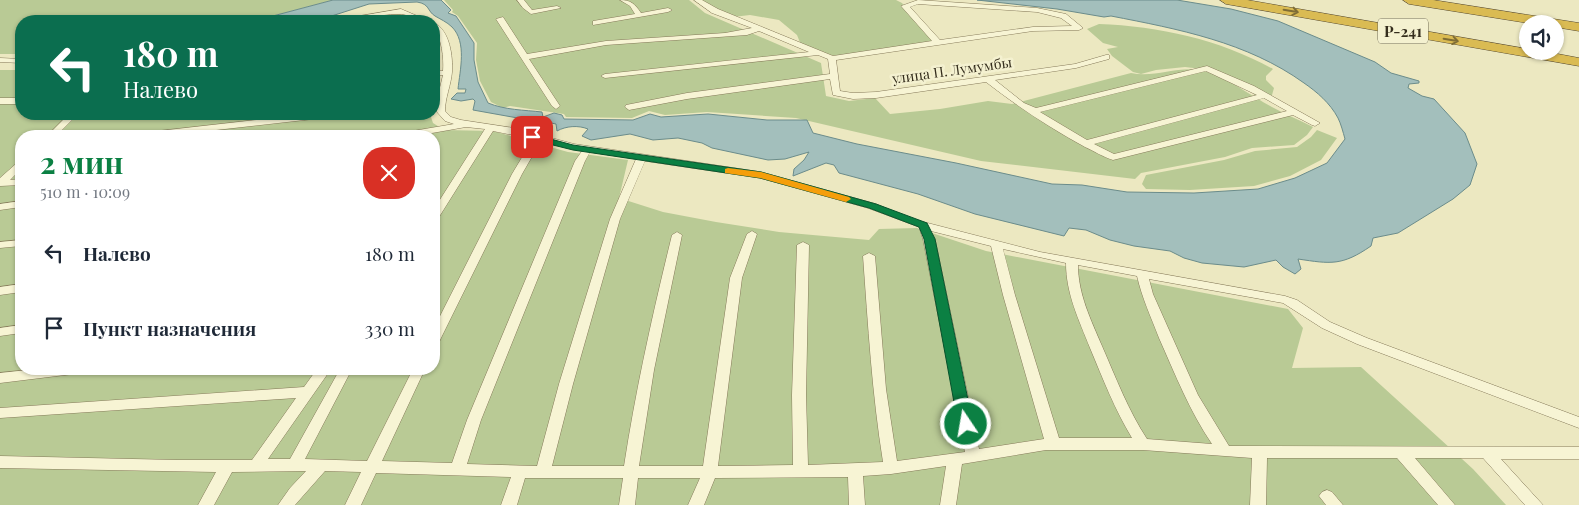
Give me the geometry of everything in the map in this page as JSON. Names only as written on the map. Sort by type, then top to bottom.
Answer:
[{"type":"highway","name":"Р-241","points":[[1226,0],[1579,62]]},
{"type":"highway","name":"Р-241","points":[[1409,0],[1579,27]]},
{"type":"street","points":[[520,0],[531,12],[557,8]]},
{"type":"street","points":[[623,0],[632,5],[639,15]]},
{"type":"street","name":"улица П. Лумумбы","points":[[697,0],[715,12],[760,28],[832,58],[1033,29],[1079,28],[1063,16],[1038,10],[918,2],[905,6],[937,42]]},
{"type":"street","points":[[596,23],[668,10]]},
{"type":"street","points":[[377,15],[401,11],[411,15]]},
{"type":"street","points":[[500,19],[556,106]]},
{"type":"street","points":[[525,57],[606,43],[725,36],[747,33],[760,28]]},
{"type":"street","points":[[440,31],[447,54],[448,73],[440,93]]},
{"type":"street","points":[[605,76],[819,53]]},
{"type":"street","name":"улица П. Лумумбы","points":[[832,58],[836,93],[853,96],[876,95],[1076,66],[1106,57]]},
{"type":"street","points":[[0,60],[15,61]]},
{"type":"street","points":[[1034,110],[1207,68],[1315,124]]},
{"type":"street","points":[[440,73],[448,73]]},
{"type":"street","points":[[629,106],[834,76]]},
{"type":"street","points":[[988,79],[1020,105],[1034,110],[1086,143],[1114,157],[1294,112]]},
{"type":"street","points":[[1086,143],[1263,96]]},
{"type":"street","points":[[0,101],[15,101]]},
{"type":"street","points":[[440,109],[444,116],[454,122],[491,127],[588,150],[761,176],[872,206],[923,225],[996,245],[1072,262],[1270,297],[1293,303],[1326,325],[1362,341],[1579,422]]},
{"type":"street","points":[[57,130],[68,120]]},
{"type":"street","points":[[193,130],[279,120]]},
{"type":"street","points":[[434,130],[467,124]]},
{"type":"street","points":[[440,208],[491,127]]},
{"type":"street","points":[[440,328],[516,174],[538,138]]},
{"type":"street","points":[[458,468],[474,420],[534,269],[580,161],[588,150]]},
{"type":"street","points":[[543,472],[566,384],[615,219],[642,157]]},
{"type":"street","points":[[0,183],[15,169]]},
{"type":"street","points":[[0,183],[15,182]]},
{"type":"street","points":[[0,207],[15,205]]},
{"type":"street","points":[[923,225],[929,239],[972,455]]},
{"type":"street","points":[[696,505],[710,472],[736,278],[752,234]]},
{"type":"street","points":[[627,505],[630,472],[652,340],[677,235]]},
{"type":"street","points":[[0,245],[15,244]]},
{"type":"street","points":[[801,470],[799,395],[803,245]]},
{"type":"street","points":[[996,245],[1053,444]]},
{"type":"street","points":[[869,256],[885,437],[891,468]]},
{"type":"street","points":[[1072,262],[1074,286],[1080,306],[1125,417],[1142,444]]},
{"type":"street","points":[[1142,275],[1147,294],[1199,410],[1214,437],[1225,451]]},
{"type":"street","points":[[0,291],[15,289]]},
{"type":"street","points":[[0,332],[15,330]]},
{"type":"street","points":[[0,378],[24,375]]},
{"type":"street","points":[[256,465],[320,375]]},
{"type":"street","points":[[294,465],[343,375]]},
{"type":"street","points":[[354,505],[416,375]]},
{"type":"street","points":[[0,413],[308,392]]},
{"type":"street","points":[[0,462],[177,466],[321,465],[543,472],[710,472],[891,468],[1053,444],[1142,444],[1260,452],[1579,453]]},
{"type":"street","points":[[1258,505],[1260,452]]},
{"type":"street","points":[[1401,453],[1447,505]]},
{"type":"street","points":[[1487,453],[1535,505]]},
{"type":"street","points":[[948,505],[955,459]]},
{"type":"street","points":[[286,505],[295,492],[321,465]]},
{"type":"street","points":[[206,505],[228,466]]},
{"type":"street","points":[[855,470],[857,505]]},
{"type":"street","points":[[509,505],[520,471]]},
{"type":"green space","points":[[0,0],[333,0],[277,15],[15,15],[15,54],[0,54]]},
{"type":"green space","points":[[444,0],[689,0],[705,13],[821,63],[826,96],[849,101],[875,98],[890,114],[940,109],[988,101],[1012,104],[1131,73],[1148,74],[1191,69],[1207,72],[1222,78],[1313,127],[1307,135],[1294,145],[1252,148],[1225,157],[1141,173],[1135,179],[981,161],[796,118],[707,112],[665,115],[649,111],[632,118],[566,117],[564,114],[510,106],[503,108],[491,102],[480,81],[476,60],[477,43]]},
{"type":"green space","points":[[699,0],[896,0],[902,3],[934,41],[838,56],[827,55],[801,45],[797,35],[779,20],[750,15],[733,17]]},
{"type":"green space","points":[[394,13],[405,15],[382,15]]},
{"type":"green space","points":[[1099,24],[1167,31],[1232,50],[1273,69],[1266,76],[1266,80],[1274,88],[1272,95],[1256,97],[1252,92],[1202,69],[1185,67],[1156,70],[1141,74],[1133,72],[1112,56],[1107,49],[1118,47],[1103,43],[1087,29]]},
{"type":"green space","points":[[0,70],[15,70],[15,120],[432,120],[433,123],[444,130],[493,131],[568,152],[628,160],[619,198],[663,212],[779,232],[869,240],[879,229],[917,228],[986,251],[1288,309],[1303,328],[1292,368],[1361,367],[1473,469],[1506,505],[0,505]]},
{"type":"green space","points":[[1317,130],[1337,138],[1321,160],[1290,176],[1254,186],[1190,190],[1146,189],[1142,184],[1146,175],[1224,160],[1255,151],[1297,147]]},
{"type":"water","points":[[333,0],[441,0],[451,10],[448,13],[456,16],[474,43],[474,60],[478,82],[488,103],[508,108],[542,112],[543,117],[554,113],[562,115],[564,119],[633,120],[650,114],[661,117],[708,114],[767,120],[807,120],[813,133],[857,144],[1052,184],[1082,185],[1127,192],[1194,193],[1258,189],[1295,178],[1327,163],[1345,139],[1335,113],[1323,98],[1309,86],[1259,57],[1211,39],[1136,21],[1111,16],[1104,17],[1057,9],[977,0],[1177,0],[1231,9],[1278,21],[1375,62],[1391,73],[1419,81],[1419,83],[1409,84],[1408,88],[1422,96],[1434,99],[1465,133],[1477,164],[1470,185],[1453,199],[1398,233],[1373,238],[1371,246],[1361,253],[1344,260],[1319,262],[1298,259],[1301,269],[1295,274],[1276,260],[1244,267],[1202,263],[1184,258],[1170,251],[1134,246],[1110,240],[1086,230],[1069,228],[1064,236],[975,214],[918,194],[839,173],[834,165],[826,163],[793,176],[794,169],[804,160],[809,152],[785,159],[768,160],[712,148],[702,143],[678,138],[653,140],[630,134],[591,140],[582,136],[588,129],[572,127],[557,131],[556,124],[473,110],[475,101],[473,99],[461,101],[451,99],[457,93],[465,93],[466,89],[458,89],[461,48],[457,33],[450,25],[440,19],[440,15],[432,14],[421,3],[369,4],[335,15],[277,15]]},
{"type":"slow traffic","points":[[728,171],[761,176],[846,199]]},
{"type":"route","points":[[532,137],[573,147],[761,176],[872,206],[923,225],[932,252],[966,424]]}]
